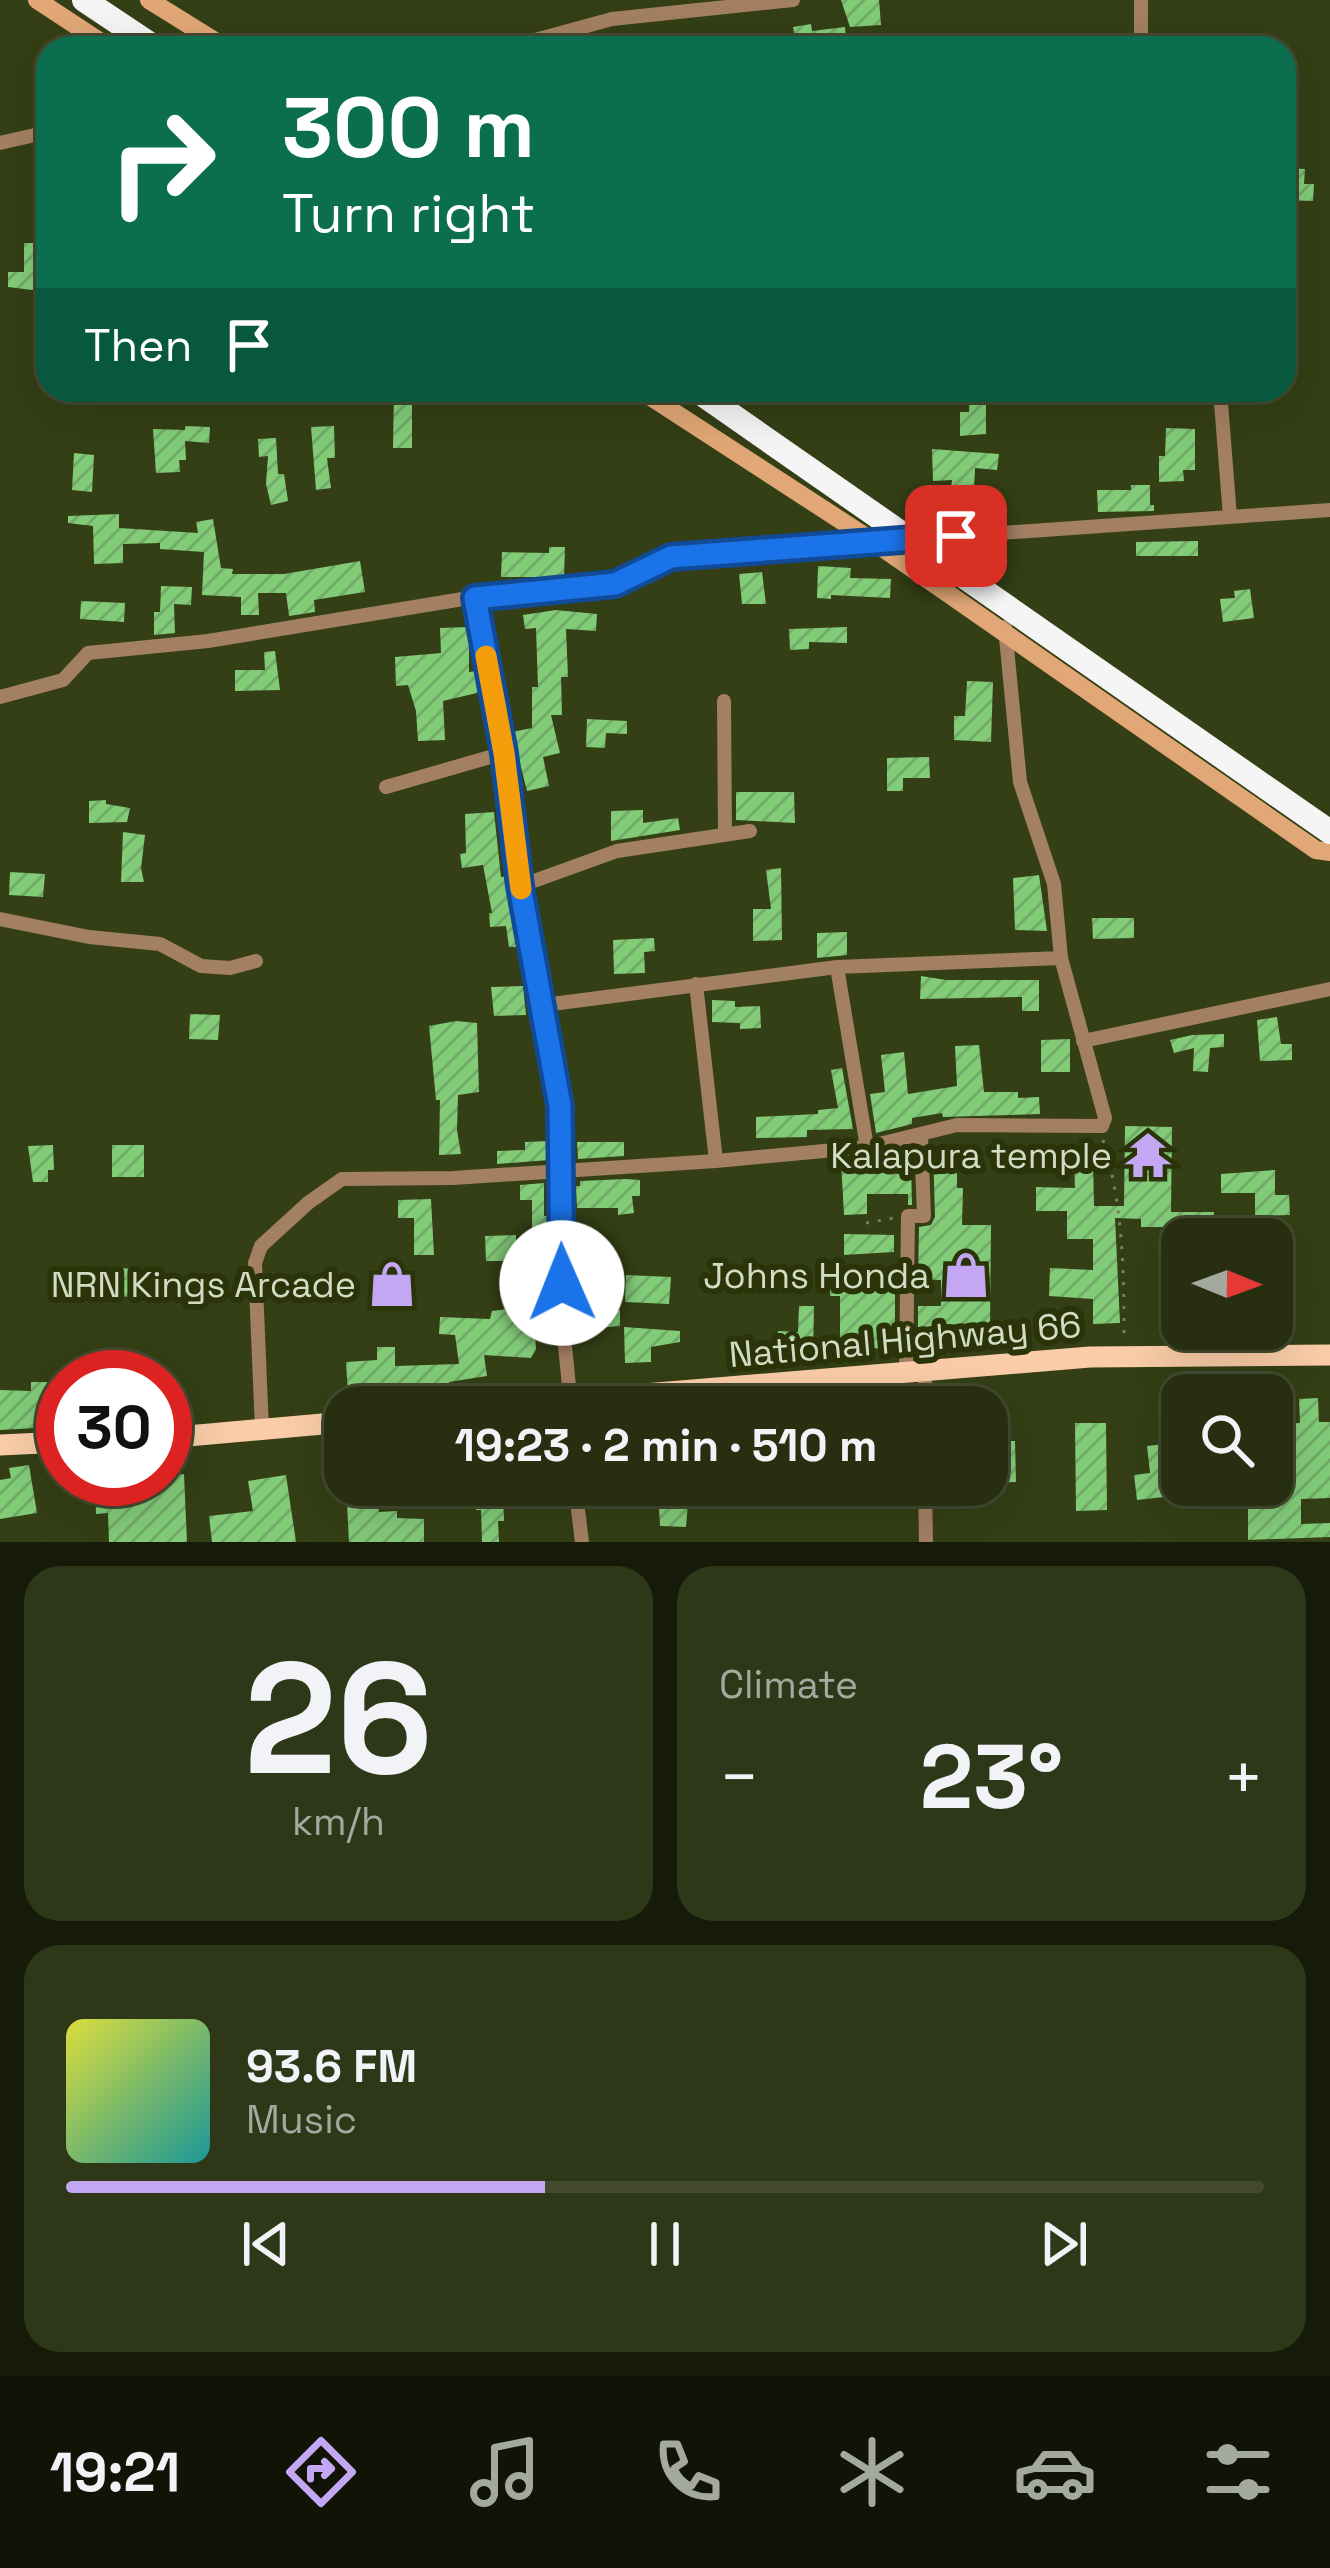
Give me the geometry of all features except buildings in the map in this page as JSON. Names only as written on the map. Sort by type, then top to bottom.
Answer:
[{"type":"highway","points":[[84,0],[138,36]]},
{"type":"highway","points":[[713,402],[1330,832]]},
{"type":"main road","name":"National Highway 66","points":[[749,1386],[1124,1355],[1330,1355]]},
{"type":"main road","points":[[192,1436],[324,1424]]},
{"type":"main road","points":[[0,1445],[36,1443]]},
{"type":"street","points":[[37,0],[92,36]]},
{"type":"street","points":[[149,0],[207,36]]},
{"type":"street","points":[[551,36],[612,20],[793,0]]},
{"type":"street","points":[[1141,0],[1141,36]]},
{"type":"street","points":[[0,142],[36,134]]},
{"type":"street","points":[[658,402],[874,542],[1316,850],[1330,852]]},
{"type":"street","points":[[1221,402],[1231,518]]},
{"type":"street","points":[[0,698],[63,680],[88,653],[208,641],[475,598],[615,584],[671,557],[1330,510]]},
{"type":"street","points":[[475,598],[560,1106],[562,1316],[569,1386]]},
{"type":"street","points":[[262,1430],[255,1263],[261,1246],[331,1184],[352,1178],[453,1178],[867,1147],[957,1125],[1098,1127],[1105,1118],[1061,958],[1051,868],[1020,782],[1003,604]]},
{"type":"street","points":[[724,701],[724,834]]},
{"type":"street","points":[[386,787],[504,753]]},
{"type":"street","points":[[520,886],[617,851],[750,831]]},
{"type":"street","points":[[0,919],[88,937],[160,944],[201,966],[230,968],[256,961]]},
{"type":"street","points":[[544,1005],[837,968],[1061,958]]},
{"type":"street","points":[[837,968],[867,1147]]},
{"type":"street","points":[[696,985],[716,1161]]},
{"type":"street","points":[[1083,1040],[1330,988]]},
{"type":"street","points":[[920,1386],[908,1216],[924,1216],[921,1136]]},
{"type":"street","points":[[578,1506],[582,1542]]},
{"type":"street","points":[[925,1506],[926,1542]]},
{"type":"path","points":[[1098,1127],[1115,1186],[1124,1243],[1124,1355]]},
{"type":"path","points":[[866,1223],[908,1216]]},
{"type":"slow traffic","points":[[486,656],[521,889]]},
{"type":"place","name":"Kalapura temple","points":[[1148,1155]]},
{"type":"place","name":"Johns Honda","points":[[966,1275]]},
{"type":"place","name":"NRN Kings Arcade","points":[[392,1284]]},
{"type":"route","points":[[562,1283],[560,1106],[475,598],[615,584],[671,557],[956,536]]}]
